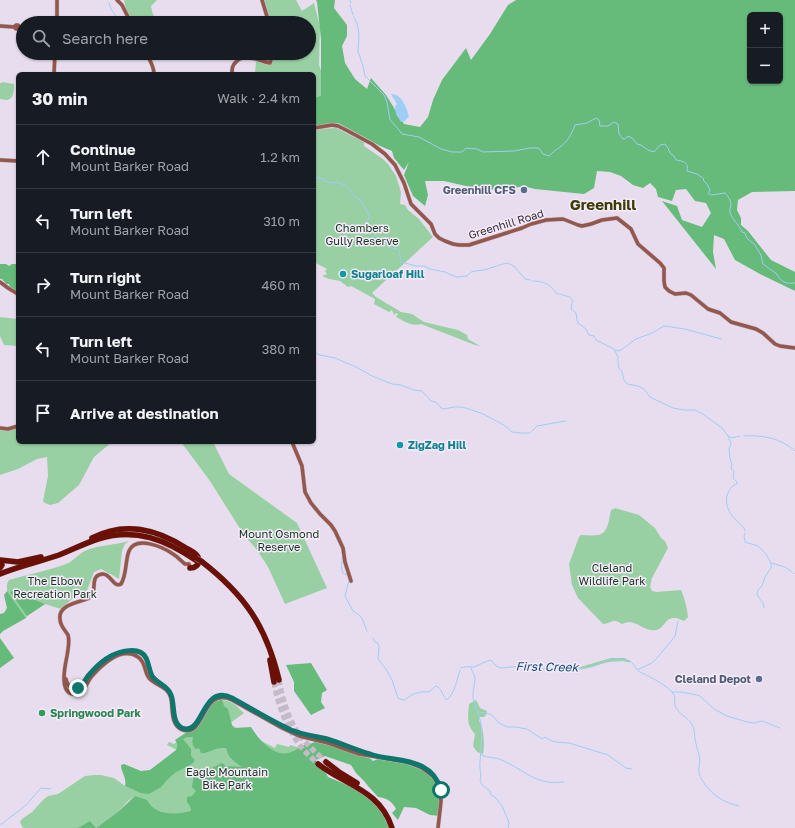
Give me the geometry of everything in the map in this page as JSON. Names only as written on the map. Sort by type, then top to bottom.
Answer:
[{"type":"highway","points":[[0,572],[18,564],[51,555],[98,534],[118,530],[137,529],[152,531],[170,538],[195,554],[198,558],[198,563],[195,567],[190,566],[189,559],[175,550],[140,535]]},
{"type":"highway","points":[[90,538],[118,532],[139,533],[166,540],[178,546],[198,561],[229,589],[251,616],[267,648],[276,681]]},
{"type":"highway","points":[[0,572],[52,557],[91,541],[126,534],[153,538],[166,543],[198,561]]},
{"type":"highway","points":[[0,572],[2,565],[0,561],[18,562],[51,555]]},
{"type":"highway","points":[[326,762],[373,795],[387,811],[393,828]]},
{"type":"highway","points":[[318,764],[335,776],[362,790],[373,799],[386,815],[393,828]]},
{"type":"main road","points":[[57,0],[57,16]]},
{"type":"main road","points":[[117,0],[122,5],[128,16]]},
{"type":"main road","points":[[262,0],[267,16]]},
{"type":"main road","points":[[0,26],[16,27]]},
{"type":"main road","points":[[54,72],[55,60]]},
{"type":"main road","points":[[150,60],[154,68],[154,72]]},
{"type":"main road","points":[[232,72],[233,65],[237,60]]},
{"type":"main road","points":[[259,60],[270,63],[271,60]]},
{"type":"main road","name":"Greenhill Road","points":[[316,128],[332,125],[338,126],[372,144],[385,154],[395,165],[404,183],[411,204],[432,226],[437,236],[445,241],[459,245],[468,245],[549,219],[563,219],[582,226],[602,220],[617,218],[631,229],[638,244],[664,268],[665,286],[669,291],[675,294],[686,293],[691,295],[708,309],[720,313],[731,322],[756,329],[775,344],[795,348]]},
{"type":"main road","points":[[0,160],[16,160]]},
{"type":"main road","points":[[0,282],[16,293]]},
{"type":"main road","points":[[0,428],[8,429],[16,427]]},
{"type":"main road","points":[[293,444],[302,466],[305,492],[320,514],[335,531],[343,548],[345,562],[351,581]]},
{"type":"main road","points":[[190,566],[184,564],[174,554],[165,550],[145,543],[137,543],[129,552],[124,579],[121,584],[116,585],[110,577],[102,574],[94,580],[94,592],[91,597],[67,606],[62,610],[60,620],[69,641],[64,680],[68,691],[72,693],[79,693],[84,689],[93,675],[112,658],[121,655],[133,655],[141,659],[149,678],[163,686],[168,691],[171,699],[174,721],[176,725],[184,730],[195,727],[211,702],[222,697],[232,700],[305,738],[334,743],[359,754],[413,764],[422,768],[433,776],[438,784],[441,794],[439,828]]},
{"type":"main road","points":[[68,691],[69,686],[66,681],[66,676],[70,641],[69,634],[62,622],[61,615],[64,610],[93,597],[97,578],[106,576],[117,587],[119,588],[123,586],[129,552],[134,546],[147,544],[166,551],[186,566],[190,566]]},
{"type":"main road","points":[[69,686],[76,688],[80,687],[92,672],[110,656],[133,651],[139,652],[144,654],[148,661],[153,677],[170,692],[175,719],[177,724],[181,727],[188,729],[194,726],[209,701],[222,695],[229,696],[294,732]]},
{"type":"green space","points":[[124,0],[157,0],[151,6],[154,16],[128,16]]},
{"type":"green space","points":[[264,0],[296,0],[302,11],[314,3],[320,27],[319,65],[334,106],[364,138],[337,124],[316,127],[316,72],[255,72],[256,61],[268,65],[272,60],[316,60],[316,16],[268,16]]},
{"type":"green space","points":[[316,0],[335,0],[334,8],[347,25],[347,36],[342,46],[345,63],[355,79],[367,89],[371,78],[386,95],[404,124],[420,127],[428,117],[433,100],[442,80],[466,48],[471,60],[490,34],[508,5],[516,0],[795,0],[795,191],[752,192],[738,200],[737,210],[741,218],[741,225],[748,231],[771,260],[795,272],[795,291],[735,260],[724,239],[714,235],[713,252],[716,269],[662,201],[677,206],[682,220],[702,227],[711,213],[706,203],[695,201],[686,189],[676,190],[672,201],[658,197],[656,189],[650,183],[643,188],[633,185],[621,176],[610,172],[597,171],[594,188],[584,194],[535,189],[523,186],[506,190],[479,189],[444,181],[425,181],[428,195],[425,206],[413,196],[404,175],[409,162],[404,170],[394,158],[392,151],[339,123],[316,126],[316,97],[321,96],[321,39]]},
{"type":"green space","points":[[0,83],[14,84],[13,94],[9,100],[0,99]]},
{"type":"green space","name":"Chambers Gully Reserve","points":[[336,128],[364,142],[364,146],[383,159],[396,176],[401,192],[400,204],[405,205],[408,210],[419,219],[433,237],[372,293],[401,312],[412,314],[424,322],[458,330],[467,335],[468,339],[480,346],[421,324],[414,325],[408,323],[396,317],[398,314],[396,313],[394,315],[392,310],[389,312],[374,304],[375,299],[351,286],[348,287],[340,281],[322,276],[327,274],[325,271],[327,269],[316,263],[316,130]]},
{"type":"green space","points":[[0,264],[6,264],[9,266],[16,264],[16,293],[11,290],[9,284],[6,284],[2,279],[0,279]]},
{"type":"green space","points":[[0,317],[16,319],[16,346],[4,345],[0,336]]},
{"type":"green space","points":[[16,426],[16,444],[110,444],[94,457],[79,485],[58,503],[50,505],[43,501],[48,476],[47,457],[37,459],[18,469],[0,475],[0,428],[4,429]]},
{"type":"green space","name":"Mount Osmond Reserve","points":[[182,444],[214,444],[229,474],[297,523],[327,588],[285,604],[268,567],[257,550],[244,535],[210,481]]},
{"type":"green space","name":"Cleland Wildlife Park","points":[[615,508],[639,515],[655,528],[661,538],[665,541],[668,548],[652,578],[650,587],[652,591],[656,592],[681,590],[686,604],[688,617],[684,621],[677,618],[672,618],[669,619],[661,628],[656,630],[649,630],[632,622],[622,624],[614,621],[603,624],[578,598],[572,585],[569,564],[579,537],[581,535],[602,534],[608,525],[611,510]]},
{"type":"green space","name":"The Elbow Recreation Park","points":[[129,541],[125,544],[122,551],[119,579],[101,569],[94,572],[86,593],[74,597],[61,609],[45,604],[26,618],[7,591],[7,584],[9,580],[66,564],[84,551],[92,548]]},
{"type":"green space","points":[[7,591],[26,618],[0,634],[0,614],[4,613],[7,608],[4,595]]},
{"type":"green space","points":[[12,591],[45,604],[27,616],[10,592]]},
{"type":"green space","points":[[0,638],[14,658],[0,668]]},
{"type":"green space","points":[[611,658],[624,658],[631,662],[609,662],[589,668],[577,668]]},
{"type":"green space","points":[[311,663],[327,690],[322,693],[321,702],[325,708],[311,715],[294,691],[294,682],[286,665]]},
{"type":"green space","name":"Eagle Mountain Bike Park","points":[[222,699],[224,706],[228,709],[234,728],[251,727],[268,747],[279,753],[292,752],[304,745],[316,741],[348,750],[355,755],[363,756],[373,761],[380,758],[407,762],[429,773],[440,791],[440,816],[430,815],[416,808],[404,807],[398,820],[392,813],[396,809],[393,804],[387,799],[378,797],[356,773],[351,765],[325,756],[316,760],[316,764],[326,773],[328,777],[364,792],[383,815],[389,828],[96,828],[119,811],[135,796],[147,800],[160,812],[179,813],[191,811],[187,802],[187,797],[192,796],[196,791],[192,787],[194,775],[222,763],[226,766],[242,767],[230,757],[226,748],[218,748],[201,753],[199,748],[196,749],[194,747],[192,742],[193,737],[187,737],[183,739],[191,749],[191,756],[194,759],[194,762],[189,766],[176,772],[161,787],[149,794],[140,793],[125,786],[121,765],[124,764],[141,771],[150,770],[176,750],[177,743],[175,740],[187,732],[192,731],[212,703]]},
{"type":"green space","name":"Eagle Mountain Bike Park","points":[[220,700],[236,705],[244,713],[229,724],[275,748],[277,744],[297,747],[350,810],[99,828],[141,799],[135,796],[119,811],[96,828],[23,828],[20,822],[22,819],[32,812],[42,801],[48,796],[58,794],[85,776],[101,775],[114,778],[125,786],[140,793],[185,754],[167,745],[169,742],[174,744],[197,728]]},
{"type":"green space","points":[[476,700],[480,708],[487,711],[484,717],[480,717],[479,721],[484,737],[483,754],[477,752],[473,746],[475,734],[470,727],[468,720],[469,704]]},
{"type":"green space","points":[[90,821],[96,828],[78,828]]},
{"type":"water","points":[[391,94],[398,96],[405,105],[409,116],[405,121],[401,122],[396,114],[395,106],[397,104]]},
{"type":"waterway","name":"First Creek","points":[[109,3],[116,16]]},
{"type":"waterway","points":[[350,5],[353,15]]},
{"type":"waterway","points":[[354,17],[359,34],[358,51],[365,76],[384,95],[387,102],[390,120],[402,134],[419,137],[441,149],[452,152],[462,152],[466,148],[477,149],[483,152],[514,151],[539,148],[543,154],[549,156],[563,145],[571,135],[575,125],[587,123],[596,118],[599,120],[600,126],[608,126],[614,122],[618,124],[619,134],[623,139],[628,136],[637,144],[654,152],[660,145],[665,144],[676,160],[687,164],[687,171],[697,174],[704,179],[703,180],[710,190],[708,193],[711,195],[725,193],[731,205],[730,211],[732,217],[742,232],[745,233],[747,238],[755,245],[761,255],[763,264],[776,273],[784,282],[795,283]]},
{"type":"waterway","points":[[316,177],[324,179],[329,183],[337,182],[347,186],[354,196],[359,199],[369,215],[369,219],[366,222],[367,229],[374,233],[391,248],[398,249],[401,262],[416,266],[424,266],[457,277],[467,276],[471,272],[484,270],[507,263],[515,267],[525,279],[530,280]]},
{"type":"waterway","points":[[532,281],[542,282],[548,285],[556,293],[570,297],[573,301],[572,303]]},
{"type":"waterway","points":[[572,304],[571,309],[576,313],[578,323],[586,329],[589,335],[594,336],[596,340],[614,349],[618,357],[619,368],[627,384],[644,389],[650,397],[673,408],[695,410],[722,428],[731,443],[729,450],[732,465],[731,469],[734,471],[734,479]]},
{"type":"waterway","points":[[616,350],[619,351],[636,339],[652,333],[664,326],[685,329],[721,339]]},
{"type":"waterway","points":[[316,353],[335,358],[392,384],[422,391],[431,401],[436,402],[441,408],[462,407],[481,413],[504,425],[512,432],[530,433],[537,426],[565,421]]},
{"type":"waterway","points":[[729,436],[732,438],[740,436]]},
{"type":"waterway","points":[[744,436],[771,438],[784,443],[795,451]]},
{"type":"waterway","points":[[735,480],[737,484],[732,487],[727,496],[727,507],[745,531]]},
{"type":"waterway","points":[[745,533],[745,542],[758,546],[766,554],[771,563],[785,567],[792,572]]},
{"type":"waterway","name":"First Creek","points":[[341,547],[342,554]]},
{"type":"waterway","name":"First Creek","points":[[342,557],[342,570],[343,573],[348,576]]},
{"type":"waterway","points":[[764,608],[763,603],[757,594],[771,568],[771,563]]},
{"type":"waterway","name":"First Creek","points":[[349,580],[345,596],[353,611],[362,618],[367,631]]},
{"type":"waterway","name":"First Creek","points":[[461,668],[474,667],[491,660],[496,666],[501,668],[520,666],[539,669],[581,669],[609,660],[625,660],[630,661],[637,670],[652,663],[672,640],[675,636],[678,621]]},
{"type":"waterway","name":"First Creek","points":[[373,638],[375,642],[378,643],[379,647],[378,659],[392,680],[398,698],[404,700],[417,693],[429,692],[436,686],[440,688],[447,700],[454,690],[460,670]]},
{"type":"waterway","points":[[471,668],[475,676],[473,698],[480,719],[482,740],[480,780],[482,785],[490,791],[491,795],[495,797],[502,806],[509,823],[508,828]]},
{"type":"waterway","points":[[638,671],[663,684],[671,691],[675,698],[676,707],[692,724],[700,760],[699,773],[705,785],[713,794],[728,803],[739,806]]},
{"type":"waterway","points":[[672,692],[681,692],[700,696],[714,709],[727,716],[747,722],[754,723],[762,721],[780,728]]},
{"type":"waterway","points":[[479,712],[493,716],[499,723],[507,727],[527,729],[542,739],[545,737],[552,741],[569,743],[608,755],[626,768],[632,769]]},
{"type":"waterway","points":[[481,755],[505,761],[530,776],[542,781],[564,782]]},
{"type":"waterway","points":[[0,824],[25,806],[41,788],[51,788]]},
{"type":"tunnel","points":[[279,680],[285,706],[296,730],[306,743],[326,762]]},
{"type":"tunnel","points":[[274,682],[281,708],[292,733],[302,748],[318,764]]},
{"type":"place","name":"Greenhill CFS","points":[[524,190]]},
{"type":"place","name":"Sugarloaf Hill","points":[[343,274]]},
{"type":"place","name":"ZigZag Hill","points":[[400,445]]},
{"type":"place","name":"Cleland Depot","points":[[759,679]]},
{"type":"place","name":"Springwood Park","points":[[42,713]]},
{"type":"district","name":"Greenhill","points":[[603,205]]},
{"type":"route","points":[[78,688],[92,672],[110,656],[126,651],[143,653],[153,677],[170,692],[175,719],[177,724],[184,729],[192,728],[194,726],[209,701],[217,696],[225,695],[295,732],[325,738],[369,754],[418,764],[426,768],[434,776],[440,784],[441,790]]}]
